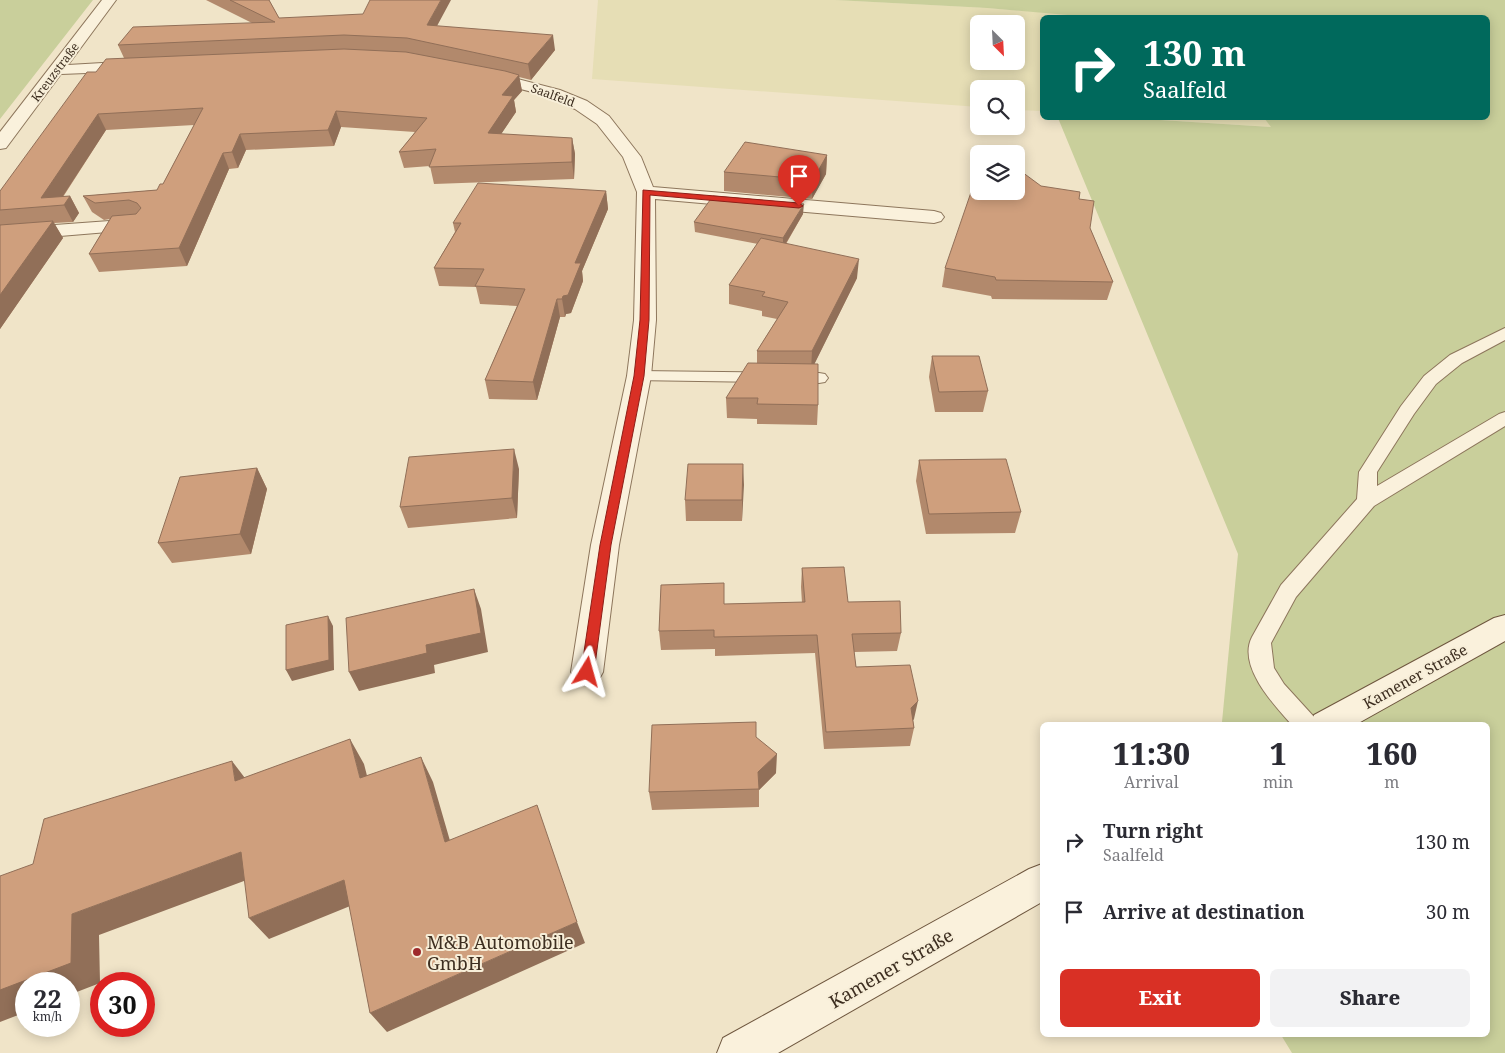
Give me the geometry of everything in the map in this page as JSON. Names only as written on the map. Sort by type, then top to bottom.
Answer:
[{"type":"street","name":"Kreuzstraße","points":[[0,144],[109,0]]},
{"type":"street","points":[[56,70],[155,65]]},
{"type":"street","name":"Saalfeld","points":[[465,71],[554,93],[581,105],[603,120],[616,135],[632,158],[646,192],[645,320],[639,376],[606,545],[587,672]]},
{"type":"street","points":[[646,192],[934,217]]},
{"type":"street","points":[[0,235],[137,225]]},
{"type":"street","name":"Kamener Straße","points":[[1331,722],[1505,626]]},
{"type":"street","name":"Kamener Straße","points":[[738,1053],[1040,883]]},
{"type":"lane","points":[[1367,501],[1368,472],[1407,410],[1430,380],[1456,359],[1505,333]]},
{"type":"lane","points":[[639,376],[818,378]]},
{"type":"lane","points":[[1305,722],[1276,690],[1263,668],[1260,643],[1288,591],[1367,501],[1505,418]]},
{"type":"shaded area","points":[[598,0],[835,0],[1076,15],[1040,15],[1040,111],[1025,110],[1025,80],[970,80],[970,106],[592,79]]},
{"type":"shaded area","points":[[1161,120],[1266,120],[1272,127]]},
{"type":"green space","points":[[0,0],[93,0],[0,119]]},
{"type":"green space","points":[[835,0],[1505,0],[1505,1053],[1292,1053],[1282,1037],[1490,1037],[1490,722],[1222,722],[1238,554],[1059,120],[1161,120],[1271,127],[1266,120],[1490,120],[1490,15],[1068,15],[987,8]]},
{"type":"building","points":[[230,0],[269,0],[279,18],[363,14],[370,0],[441,0],[427,25],[553,35],[528,64],[407,38],[344,35],[118,45],[133,27],[275,22]]},
{"type":"building","points":[[344,49],[406,52],[519,75],[502,95],[513,96],[488,133],[572,138],[572,162],[429,167],[436,149],[399,152],[427,118],[336,111],[328,130],[240,134],[232,152],[223,153],[179,248],[89,254],[112,216],[136,214],[141,208],[137,203],[129,200],[95,203],[83,196],[157,190],[160,184],[163,184],[203,108],[98,114],[41,198],[70,196],[64,205],[0,210],[0,191],[87,72],[96,72],[106,59]]},
{"type":"building","points":[[745,142],[827,155],[813,180],[724,172]]},
{"type":"building","points":[[1025,174],[1041,186],[1080,192],[1079,199],[1094,201],[1090,228],[1113,282],[996,280],[995,277],[945,268],[970,195],[970,200],[1025,200]]},
{"type":"building","points":[[478,183],[606,191],[575,263],[581,263],[568,295],[563,296],[562,299],[557,299],[533,382],[485,380],[525,289],[475,286],[484,269],[434,268],[461,223],[453,223]]},
{"type":"building","points":[[713,196],[804,204],[783,238],[694,222]]},
{"type":"building","points":[[53,221],[0,295],[0,225]]},
{"type":"building","points":[[761,238],[859,259],[812,351],[757,351],[788,302],[762,296],[765,292],[729,285]]},
{"type":"building","points":[[932,356],[979,356],[988,391],[939,392]]},
{"type":"building","points":[[748,363],[818,364],[818,405],[757,404],[758,398],[726,398]]},
{"type":"building","points":[[514,449],[512,498],[400,507],[409,457]]},
{"type":"building","points":[[1006,459],[1021,512],[929,514],[919,460]]},
{"type":"building","points":[[688,464],[743,464],[742,500],[685,500]]},
{"type":"building","points":[[257,468],[240,534],[158,543],[180,477]]},
{"type":"building","points":[[844,567],[848,602],[900,601],[901,633],[852,634],[856,667],[910,665],[918,701],[911,708],[914,728],[826,732],[817,635],[714,637],[714,630],[659,631],[661,585],[724,583],[724,604],[805,602],[802,568]]},
{"type":"building","points":[[474,589],[481,633],[426,645],[427,653],[349,672],[346,618]]},
{"type":"building","points":[[328,616],[329,660],[286,670],[286,625]]},
{"type":"building","points":[[756,722],[756,737],[777,754],[758,772],[759,789],[649,792],[652,725]]},
{"type":"building","points":[[350,739],[360,778],[421,757],[445,842],[537,805],[577,922],[370,1013],[344,880],[249,918],[241,852],[72,914],[71,963],[47,972],[15,972],[15,984],[0,990],[0,876],[33,864],[44,819],[232,761],[235,781]]},
{"type":"place","name":"M&B Automobile GmbH","points":[[417,952]]},
{"type":"route","points":[[587,672],[606,545],[639,376],[645,320],[646,192],[799,206]]}]
